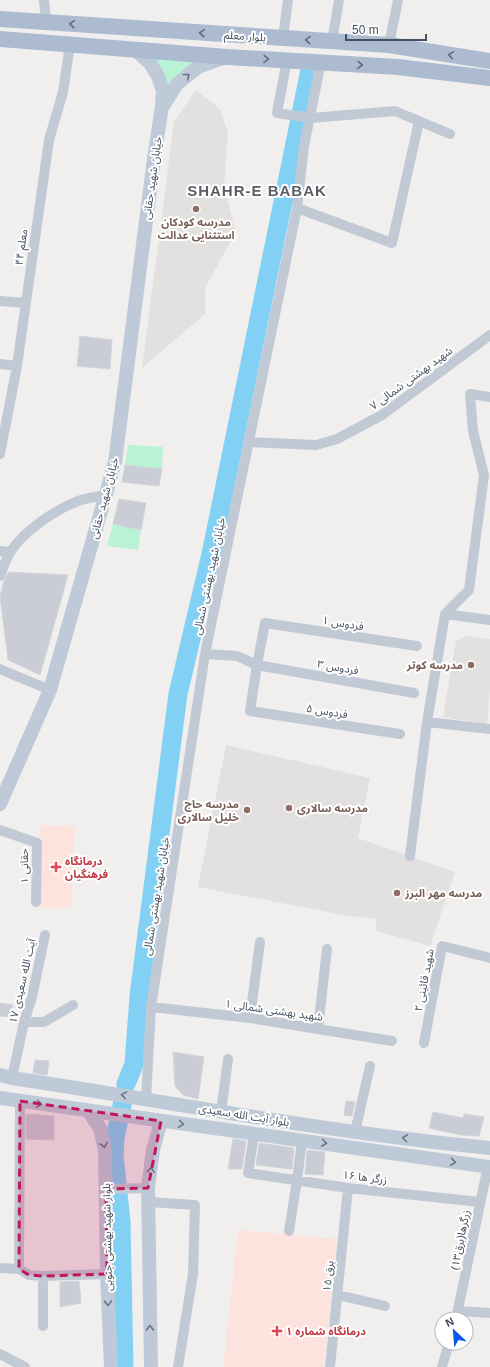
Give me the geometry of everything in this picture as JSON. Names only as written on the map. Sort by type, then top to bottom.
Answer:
[{"type":"main road","name":"بلوار معلم","points":[[0,19],[389,45],[490,61]]},
{"type":"main road","name":"بلوار معلم","points":[[0,39],[227,57],[427,70],[490,78]]},
{"type":"main road","name":"خیابان شهید حقانی","points":[[1,797],[14,773],[50,690],[115,462],[163,91],[158,76],[150,63],[135,50]]},
{"type":"main road","points":[[162,106],[177,84],[198,67],[227,57]]},
{"type":"main road","name":"بلوار آیت الله سعیدی","points":[[6,1076],[221,1112],[355,1132],[483,1147]]},
{"type":"main road","name":"بلوار آیت الله سعیدی","points":[[0,1098],[489,1166]]},
{"type":"main road","name":"بلوار شهید بهشتی جنوبی","points":[[88,1111],[100,1128],[106,1150],[107,1274],[111,1367]]},
{"type":"main road","points":[[151,1367],[148,1188],[153,1150],[160,1121]]},
{"type":"main road","points":[[474,1164],[483,1158],[483,1147]]},
{"type":"street","points":[[44,0],[46,22]]},
{"type":"street","points":[[283,38],[288,0]]},
{"type":"street","points":[[332,41],[339,0]]},
{"type":"street","points":[[389,45],[398,0]]},
{"type":"street","name":"معلم ۴۴","points":[[0,454],[17,366],[48,140],[63,92],[70,45]]},
{"type":"street","points":[[287,60],[277,113],[311,118],[395,111],[450,134]]},
{"type":"street","name":"خیابان شهید بهشتی شمالی","points":[[146,1099],[151,1007],[205,654],[297,208],[304,146],[311,118],[321,62]]},
{"type":"street","points":[[297,208],[392,243],[419,121]]},
{"type":"street","points":[[0,301],[26,303]]},
{"type":"street","name":"شهید بهشتی شمالی ۷","points":[[249,442],[316,445],[337,439],[382,415],[490,335]]},
{"type":"street","points":[[0,364],[17,366]]},
{"type":"street","points":[[410,856],[427,722],[445,614],[469,590],[484,475],[473,431],[470,394],[490,397]]},
{"type":"street","points":[[0,576],[5,552],[22,538],[51,516],[78,501],[105,495]]},
{"type":"street","points":[[445,614],[490,620]]},
{"type":"street","name":"فردوس ۱","points":[[257,665],[265,623],[417,646]]},
{"type":"street","name":"فردوس ۳","points":[[205,654],[237,656],[257,665],[414,693]]},
{"type":"street","name":"فردوس ۵","points":[[257,665],[250,711],[400,734]]},
{"type":"street","points":[[0,669],[50,690]]},
{"type":"street","points":[[427,722],[490,729]]},
{"type":"street","name":"حقانی ۱","points":[[0,830],[37,843],[36,902]]},
{"type":"street","name":"آیت الله سعیدی ۱۷","points":[[6,1076],[32,997],[45,936]]},
{"type":"street","points":[[250,1018],[260,942]]},
{"type":"street","name":"شهید قائینی ۲","points":[[424,1043],[442,946],[490,958]]},
{"type":"street","points":[[318,1028],[327,949]]},
{"type":"street","points":[[24,1022],[44,1022],[73,1005]]},
{"type":"street","name":"شهید بهشتی شمالی ۱","points":[[151,1007],[250,1018],[392,1041]]},
{"type":"street","points":[[221,1112],[228,1059]]},
{"type":"street","points":[[355,1132],[370,1066]]},
{"type":"street","points":[[19,1269],[20,1101]]},
{"type":"street","name":"زرگر ها ۱۶","points":[[254,1134],[248,1173],[348,1188],[480,1202]]},
{"type":"street","points":[[289,1231],[302,1140]]},
{"type":"street","name":"زرگرها(برق۱۳)","points":[[459,1311],[480,1202],[489,1166]]},
{"type":"street","points":[[106,1189],[148,1188]]},
{"type":"street","name":"برق ۱۵","points":[[330,1367],[348,1188]]},
{"type":"street","points":[[149,1202],[195,1205],[193,1274],[178,1367]]},
{"type":"street","points":[[0,1268],[19,1269],[29,1275],[43,1276],[107,1274]]},
{"type":"street","points":[[43,1276],[43,1326]]},
{"type":"street","points":[[338,1295],[385,1306]]},
{"type":"street","points":[[474,1314],[490,1313]]},
{"type":"street","points":[[442,1367],[447,1351]]},
{"type":"street","points":[[0,1354],[25,1367]]},
{"type":"highlighted area","points":[[20,1101],[161,1121],[148,1188],[106,1189],[107,1274],[43,1276],[29,1275],[19,1269]]},
{"type":"shaded area","name":"مدرسه کودکان استثنایی عدالت","points":[[196,90],[220,109],[228,133],[224,186],[236,232],[205,288],[205,314],[142,368],[174,122]]},
{"type":"shaded area","name":"مدرسه کوثر","points":[[466,636],[490,639],[490,689],[487,724],[443,717],[456,641]]},
{"type":"shaded area","name":"مدرسه سالاری","points":[[226,745],[370,778],[358,838],[455,872],[430,946],[376,931],[376,919],[343,915],[198,887]]},
{"type":"shaded area","name":"درمانگاه فرهنگیان","points":[[40,825],[75,827],[71,907],[39,909]]},
{"type":"shaded area","name":"درمانگاه شماره ۱","points":[[238,1230],[337,1239],[324,1367],[223,1367]]},
{"type":"green space","points":[[142,54],[218,59],[164,102]]},
{"type":"green space","points":[[128,445],[163,447],[162,469],[125,465]]},
{"type":"green space","points":[[113,524],[141,530],[138,550],[107,546]]},
{"type":"building","points":[[80,336],[112,340],[110,369],[77,366]]},
{"type":"building","points":[[125,465],[162,469],[159,486],[122,482]]},
{"type":"building","points":[[119,499],[146,503],[141,530],[113,524]]},
{"type":"building","points":[[8,572],[68,575],[40,675],[8,660],[0,596]]},
{"type":"building","points":[[0,1003],[13,1005],[12,1017],[0,1016]]},
{"type":"building","points":[[173,1052],[204,1057],[198,1099],[183,1095],[175,1086]]},
{"type":"building","points":[[35,1060],[49,1061],[47,1075],[33,1073]]},
{"type":"building","points":[[346,1101],[355,1102],[352,1116],[344,1115]]},
{"type":"building","points":[[433,1112],[463,1118],[464,1114],[484,1117],[479,1136],[460,1135],[429,1128]]},
{"type":"building","points":[[26,1114],[54,1116],[54,1140],[26,1139]]},
{"type":"building","points":[[233,1139],[246,1141],[242,1169],[228,1169]]},
{"type":"building","points":[[259,1143],[294,1148],[292,1169],[256,1165]]},
{"type":"building","points":[[307,1150],[325,1152],[323,1175],[305,1174]]},
{"type":"building","points":[[79,1281],[81,1303],[60,1307],[60,1282]]},
{"type":"waterway","points":[[126,1084],[134,1064],[139,996],[178,694],[211,554],[310,70]]},
{"type":"waterway","points":[[123,1101],[115,1138],[114,1155],[121,1222],[124,1367]]},
{"type":"place","name":"مدرسه کودکان استثنایی عدالت","points":[[196,209]]},
{"type":"place","name":"مدرسه کوثر","points":[[471,665]]},
{"type":"place","name":"مدرسه سالاری","points":[[289,808]]},
{"type":"place","name":"مدرسه حاج خلیل سالاری","points":[[247,810]]},
{"type":"place","name":"درمانگاه فرهنگیان","points":[[56,867]]},
{"type":"place","name":"مدرسه مهر البرز","points":[[397,893]]},
{"type":"place","name":"درمانگاه شماره ۱","points":[[277,1331]]},
{"type":"district","name":"SHAHR-E BABAK","points":[[257,190]]}]
